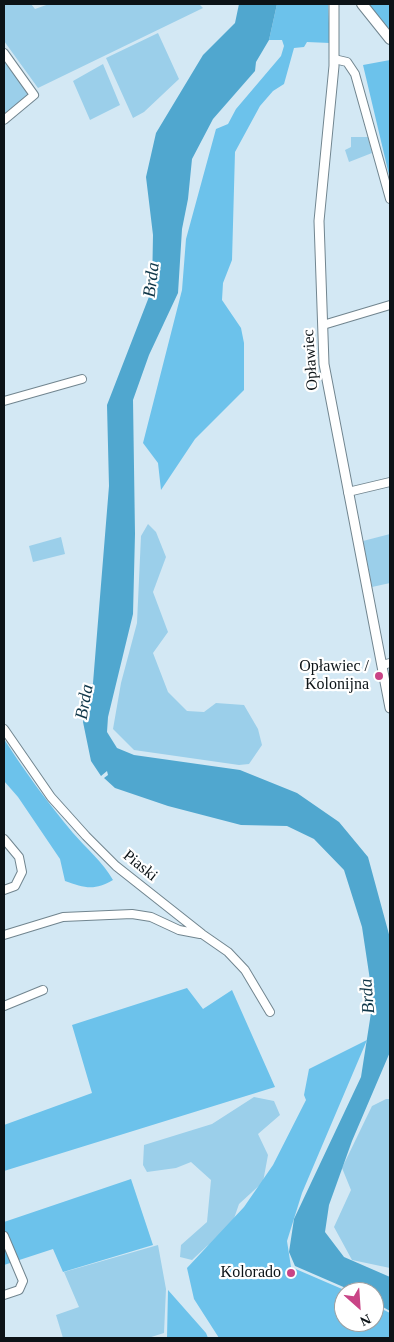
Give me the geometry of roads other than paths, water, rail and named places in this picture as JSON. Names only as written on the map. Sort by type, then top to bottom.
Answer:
[{"type":"main road","points":[[362,4],[390,39]]},
{"type":"street","name":"Opławiec","points":[[334,4],[334,58],[319,221],[326,381],[348,492],[386,664],[390,708]]},
{"type":"street","points":[[4,53],[34,96],[4,120]]},
{"type":"street","points":[[334,58],[347,62],[355,74],[390,200]]},
{"type":"street","points":[[323,325],[390,306]]},
{"type":"street","points":[[4,401],[82,379]]},
{"type":"street","points":[[348,492],[390,482]]},
{"type":"street","name":"Piaski","points":[[4,729],[52,797],[92,842],[116,866],[202,934],[228,952],[245,970],[270,1012]]},
{"type":"street","points":[[4,839],[19,857],[22,872],[15,886],[4,890]]},
{"type":"street","points":[[4,935],[63,917],[132,914],[151,917],[179,930],[202,934]]},
{"type":"street","points":[[4,1006],[43,990]]},
{"type":"street","points":[[4,1236],[23,1281],[19,1290],[4,1296]]},
{"type":"place","name":"Opławiec / Kolonijna","points":[[379,676]]},
{"type":"place","name":"Kolorado","points":[[291,1273]]},
{"type":"water label","name":"Brda","points":[[152,280]]},
{"type":"water label","name":"Brda","points":[[85,702]]},
{"type":"water label","name":"Brda","points":[[368,996]]}]
